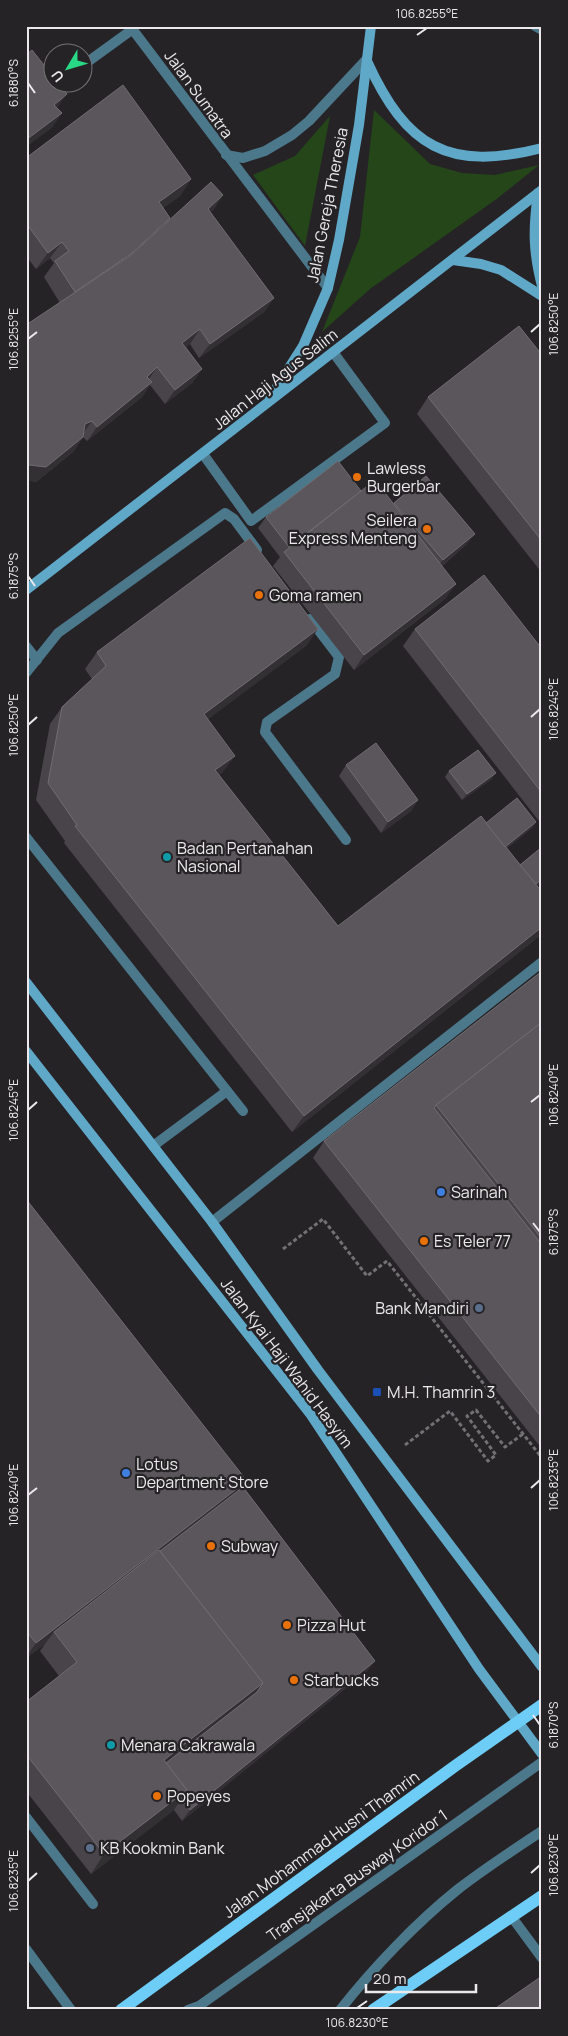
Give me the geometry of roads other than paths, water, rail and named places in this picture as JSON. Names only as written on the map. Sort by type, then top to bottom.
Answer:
[{"type":"main road","name":"Jalan Gereja Theresia","points":[[266,405],[303,346],[328,288],[337,249],[359,125],[371,26]]},
{"type":"main road","points":[[366,60],[380,91],[394,111],[411,131],[429,144],[450,153],[478,158],[512,156],[542,148]]},
{"type":"main road","points":[[540,192],[533,228],[536,264],[542,286]]},
{"type":"main road","name":"Jalan Haji Agus Salim","points":[[26,590],[540,192]]},
{"type":"main road","points":[[453,260],[480,264],[501,270],[542,296]]},
{"type":"main road","name":"Jalan Kyai Haji Wahid Hasyim","points":[[26,982],[212,1222],[318,1370],[542,1667]]},
{"type":"main road","name":"Jalan Kyai Haji Wahid Hasyim","points":[[26,1051],[311,1415],[479,1669],[542,1754]]},
{"type":"main road","name":"Jalan Mohammad Husni Thamrin","points":[[121,2010],[542,1705]]},
{"type":"main road","points":[[373,2010],[542,1896]]},
{"type":"street","points":[[535,26],[542,30]]},
{"type":"street","name":"Jalan Sumatra","points":[[131,28],[328,288]]},
{"type":"street","points":[[92,58],[131,28]]},
{"type":"street","name":"Jalan Sumatra","points":[[226,155],[243,158],[265,151],[292,135],[315,116],[366,60]]},
{"type":"street","points":[[203,454],[251,521],[385,423],[333,352]]},
{"type":"street","points":[[26,673],[58,633],[225,513],[234,519],[263,558]]},
{"type":"street","points":[[304,611],[339,657],[335,674],[267,722],[265,732],[346,840]]},
{"type":"street","points":[[26,646],[37,660]]},
{"type":"street","points":[[26,837],[243,1112]]},
{"type":"street","points":[[212,1222],[542,962]]},
{"type":"street","points":[[153,1146],[227,1091]]},
{"type":"street","name":"Transjakarta Busway Koridor 1","points":[[188,2010],[199,2006],[542,1762]]},
{"type":"street","points":[[26,1817],[93,1904]]},
{"type":"street","points":[[340,2010],[356,1989],[457,1890],[542,1831]]},
{"type":"street","points":[[511,1916],[542,1958]]},
{"type":"street","points":[[26,1949],[71,2010]]},
{"type":"place","name":"Lawless Burgerbar","points":[[357,477]]},
{"type":"place","name":"Seilera Express Menteng","points":[[427,529]]},
{"type":"place","name":"Goma ramen","points":[[259,595]]},
{"type":"place","name":"Badan Pertanahan Nasional","points":[[167,857]]},
{"type":"place","name":"Sarinah","points":[[441,1192]]},
{"type":"place","name":"Es Teler 77","points":[[424,1241]]},
{"type":"place","name":"Bank Mandiri","points":[[479,1308]]},
{"type":"place","name":"M.H. Thamrin 3","points":[[377,1392]]},
{"type":"place","name":"Lotus Department Store","points":[[126,1473]]},
{"type":"place","name":"Subway","points":[[211,1546]]},
{"type":"place","name":"Pizza Hut","points":[[287,1625]]},
{"type":"place","name":"Starbucks","points":[[294,1680]]},
{"type":"place","name":"Menara Cakrawala","points":[[111,1745]]},
{"type":"place","name":"Popeyes","points":[[157,1796]]},
{"type":"place","name":"KB Kookmin Bank","points":[[90,1848]]}]
